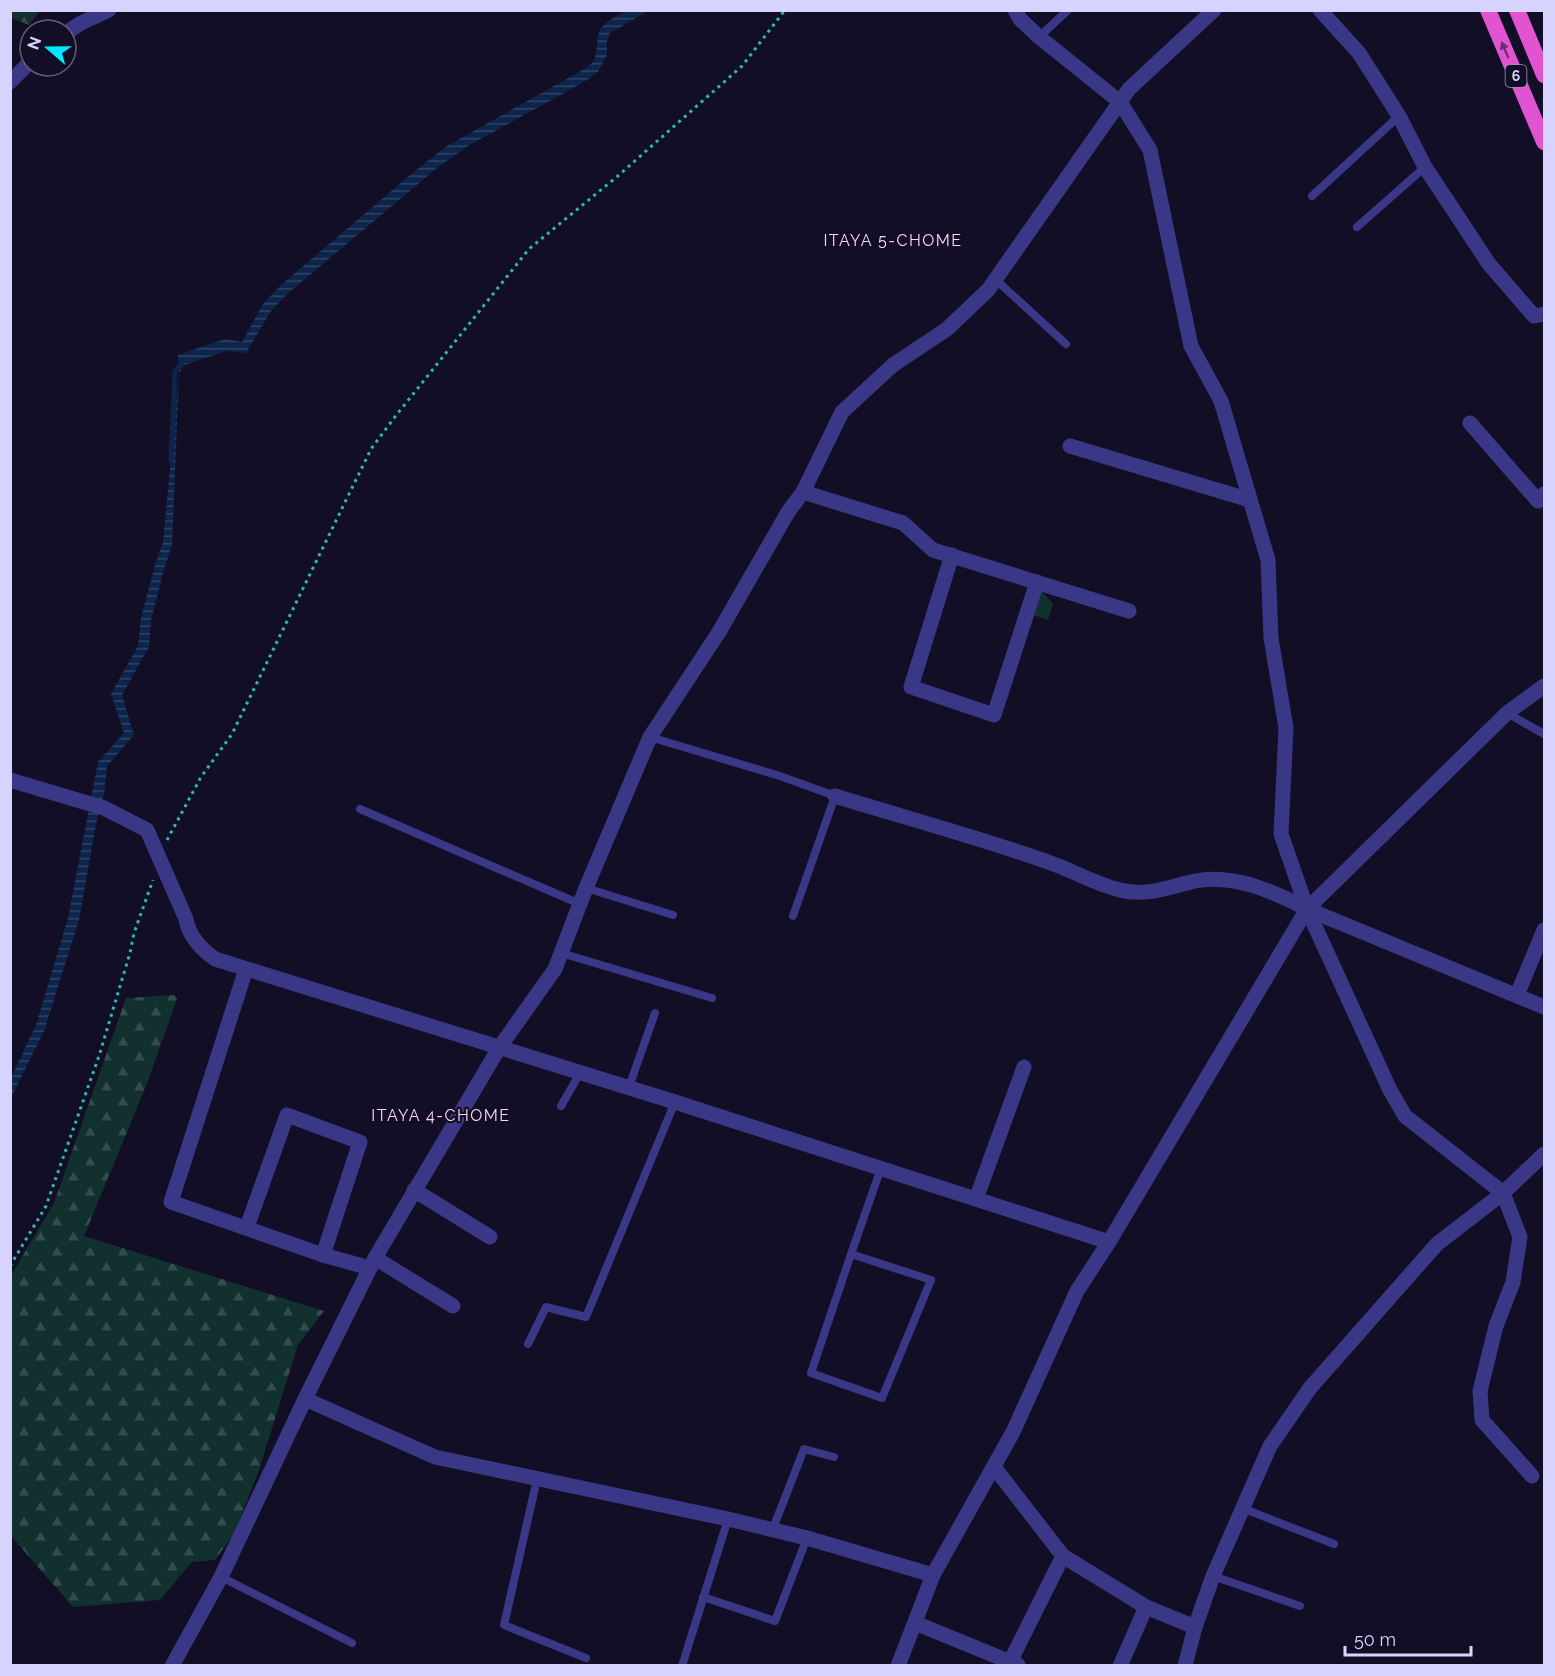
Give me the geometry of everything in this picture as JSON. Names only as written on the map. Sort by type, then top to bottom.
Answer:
[{"type":"highway","name":"6","points":[[1488,10],[1545,142]]},
{"type":"highway","name":"6","points":[[1517,10],[1545,75]]},
{"type":"street","points":[[78,25],[109,10]]},
{"type":"street","points":[[1015,10],[1020,19],[1039,37],[1120,102],[1150,150],[1191,346],[1221,401],[1268,560],[1270,638],[1286,728],[1281,834],[1307,909],[1390,1090],[1405,1116],[1503,1193],[1520,1237],[1513,1282],[1496,1326],[1480,1391],[1482,1420],[1532,1476]]},
{"type":"street","points":[[172,1665],[221,1577],[372,1263],[499,1048],[555,969],[586,888],[650,737],[719,632],[788,512],[803,492],[842,412],[893,365],[948,329],[988,291],[1129,90],[1214,10]]},
{"type":"street","points":[[1320,10],[1359,53],[1399,116],[1425,167],[1489,264],[1541,318]]},
{"type":"street","points":[[1470,423],[1538,501],[1545,494]]},
{"type":"street","points":[[1070,446],[1250,500]]},
{"type":"street","points":[[803,492],[903,523],[933,549],[1129,611]]},
{"type":"street","points":[[952,555],[911,687],[994,715],[1037,582]]},
{"type":"street","points":[[898,1665],[933,1575],[1013,1432],[1077,1291],[1109,1242],[1307,909],[1507,713],[1545,686]]},
{"type":"street","points":[[10,780],[104,808],[147,830],[199,948],[215,959],[675,1102],[1109,1242]]},
{"type":"street","points":[[835,796],[1048,861],[1119,890],[1144,893],[1219,878],[1263,889],[1545,1007]]},
{"type":"street","points":[[1517,995],[1545,930]]},
{"type":"street","points":[[246,969],[171,1202],[324,1255],[372,1263],[453,1306]]},
{"type":"street","points":[[976,1199],[1024,1067]]},
{"type":"street","points":[[248,1227],[287,1115],[360,1142],[324,1255]]},
{"type":"street","points":[[1185,1665],[1195,1627],[1213,1576],[1242,1508],[1270,1446],[1310,1388],[1437,1244],[1503,1193],[1545,1154]]},
{"type":"street","points":[[414,1190],[490,1237]]},
{"type":"street","points":[[305,1399],[435,1457],[728,1519],[807,1538],[933,1575]]},
{"type":"street","points":[[994,1467],[1063,1556],[1146,1607],[1195,1627]]},
{"type":"street","points":[[915,1623],[1015,1664],[1063,1556]]},
{"type":"street","points":[[1120,1665],[1146,1607]]},
{"type":"lane","points":[[1039,37],[1068,10]]},
{"type":"lane","points":[[1312,196],[1399,116]]},
{"type":"lane","points":[[1357,227],[1425,167]]},
{"type":"lane","points":[[996,280],[1066,344]]},
{"type":"lane","points":[[1507,713],[1545,734]]},
{"type":"lane","points":[[650,737],[780,776],[835,796],[793,916]]},
{"type":"lane","points":[[360,809],[580,904]]},
{"type":"lane","points":[[586,888],[673,915]]},
{"type":"lane","points":[[561,953],[712,998]]},
{"type":"lane","points":[[628,1088],[656,1013]]},
{"type":"lane","points":[[561,1106],[580,1073]]},
{"type":"lane","points":[[528,1344],[546,1307],[586,1317],[675,1102]]},
{"type":"lane","points":[[851,1254],[932,1280],[882,1398],[811,1373],[851,1254],[881,1168]]},
{"type":"lane","points":[[772,1531],[804,1449],[834,1457]]},
{"type":"lane","points":[[537,1479],[504,1625],[586,1658]]},
{"type":"lane","points":[[1242,1508],[1334,1544]]},
{"type":"lane","points":[[682,1665],[728,1519]]},
{"type":"lane","points":[[704,1597],[775,1621],[807,1538]]},
{"type":"lane","points":[[1213,1576],[1300,1606]]},
{"type":"lane","points":[[221,1577],[352,1643]]},
{"type":"path","points":[[10,1266],[46,1206],[99,1056],[134,933],[171,832],[195,787],[232,734],[371,448],[530,249],[619,175],[742,66],[785,10]]},
{"type":"green space","points":[[11,10],[40,10],[34,18],[18,18],[18,21],[11,18]]},
{"type":"green space","points":[[1040,589],[1053,604],[1048,620],[1033,615]]},
{"type":"green space","points":[[174,995],[177,999],[146,1086],[84,1236],[324,1311],[298,1345],[258,1473],[234,1534],[215,1560],[192,1562],[160,1600],[73,1607],[11,1536],[10,1277],[54,1203],[126,998]]},
{"type":"water","points":[[626,11],[648,11],[610,33],[607,41],[607,55],[598,72],[468,146],[437,168],[286,295],[271,311],[246,353],[227,351],[184,365],[179,374],[178,355],[225,339],[242,342],[263,304],[281,285],[447,146],[590,65],[596,55],[599,31],[610,20]]},
{"type":"water","points":[[179,374],[172,546],[151,620],[149,647],[122,695],[134,735],[107,766],[104,794],[96,824],[79,920],[44,1031],[11,1098],[11,1078],[36,1025],[68,918],[98,762],[124,733],[111,694],[138,646],[141,618],[163,542]]},
{"type":"waterway","points":[[171,461],[175,372],[183,360]]},
{"type":"district","name":"ITAYA 5-CHOME","points":[[893,240]]},
{"type":"district","name":"ITAYA 4-CHOME","points":[[441,1115]]}]
